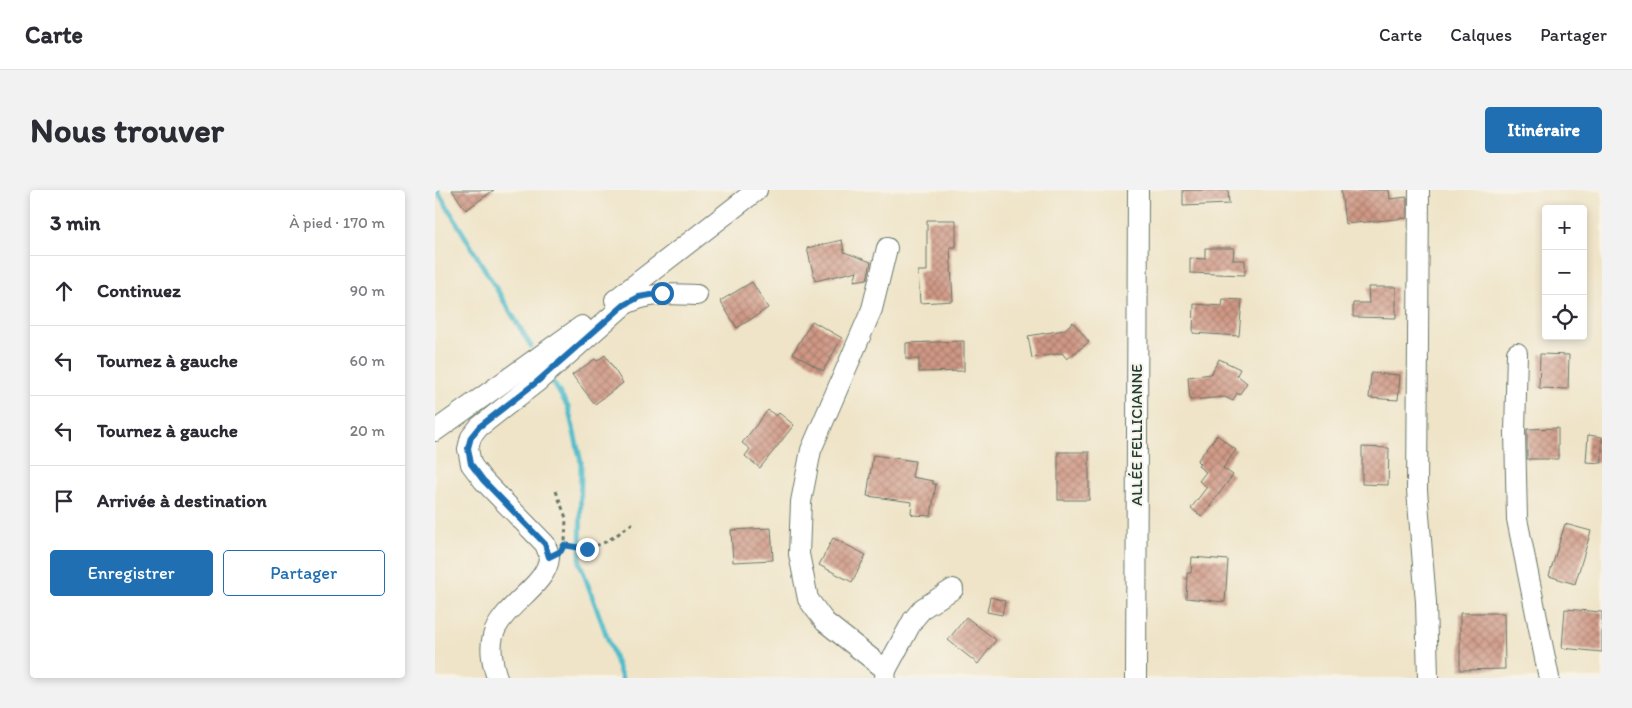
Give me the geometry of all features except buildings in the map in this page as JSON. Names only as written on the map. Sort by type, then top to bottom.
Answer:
[{"type":"street","points":[[435,431],[570,336],[690,240],[757,190]]},
{"type":"street","points":[[1419,190],[1417,490],[1426,602],[1428,678]]},
{"type":"street","name":"ALLÉE FELLICIANNE","points":[[1136,678],[1138,191]]},
{"type":"street","points":[[887,248],[872,309],[811,450],[801,502],[799,554],[808,600],[825,622],[885,674],[913,620],[923,608],[953,589]]},
{"type":"street","points":[[497,678],[492,660],[493,636],[503,616],[546,568],[557,551],[545,544],[483,480],[471,464],[468,448],[471,437],[479,427],[538,381],[624,305],[639,297],[662,293],[697,295]]},
{"type":"street","points":[[1517,353],[1515,432],[1517,519],[1549,678]]},
{"type":"path","points":[[556,491],[566,518],[557,551],[573,547],[587,549],[609,541],[633,523]]},
{"type":"waterway","points":[[437,190],[531,346]]},
{"type":"waterway","points":[[553,382],[568,407],[581,462],[580,563],[622,678]]},
{"type":"route","points":[[587,549],[564,545],[561,551],[549,557],[545,544],[483,480],[471,464],[468,448],[471,437],[479,427],[538,381],[624,305],[639,297],[662,293]]}]
